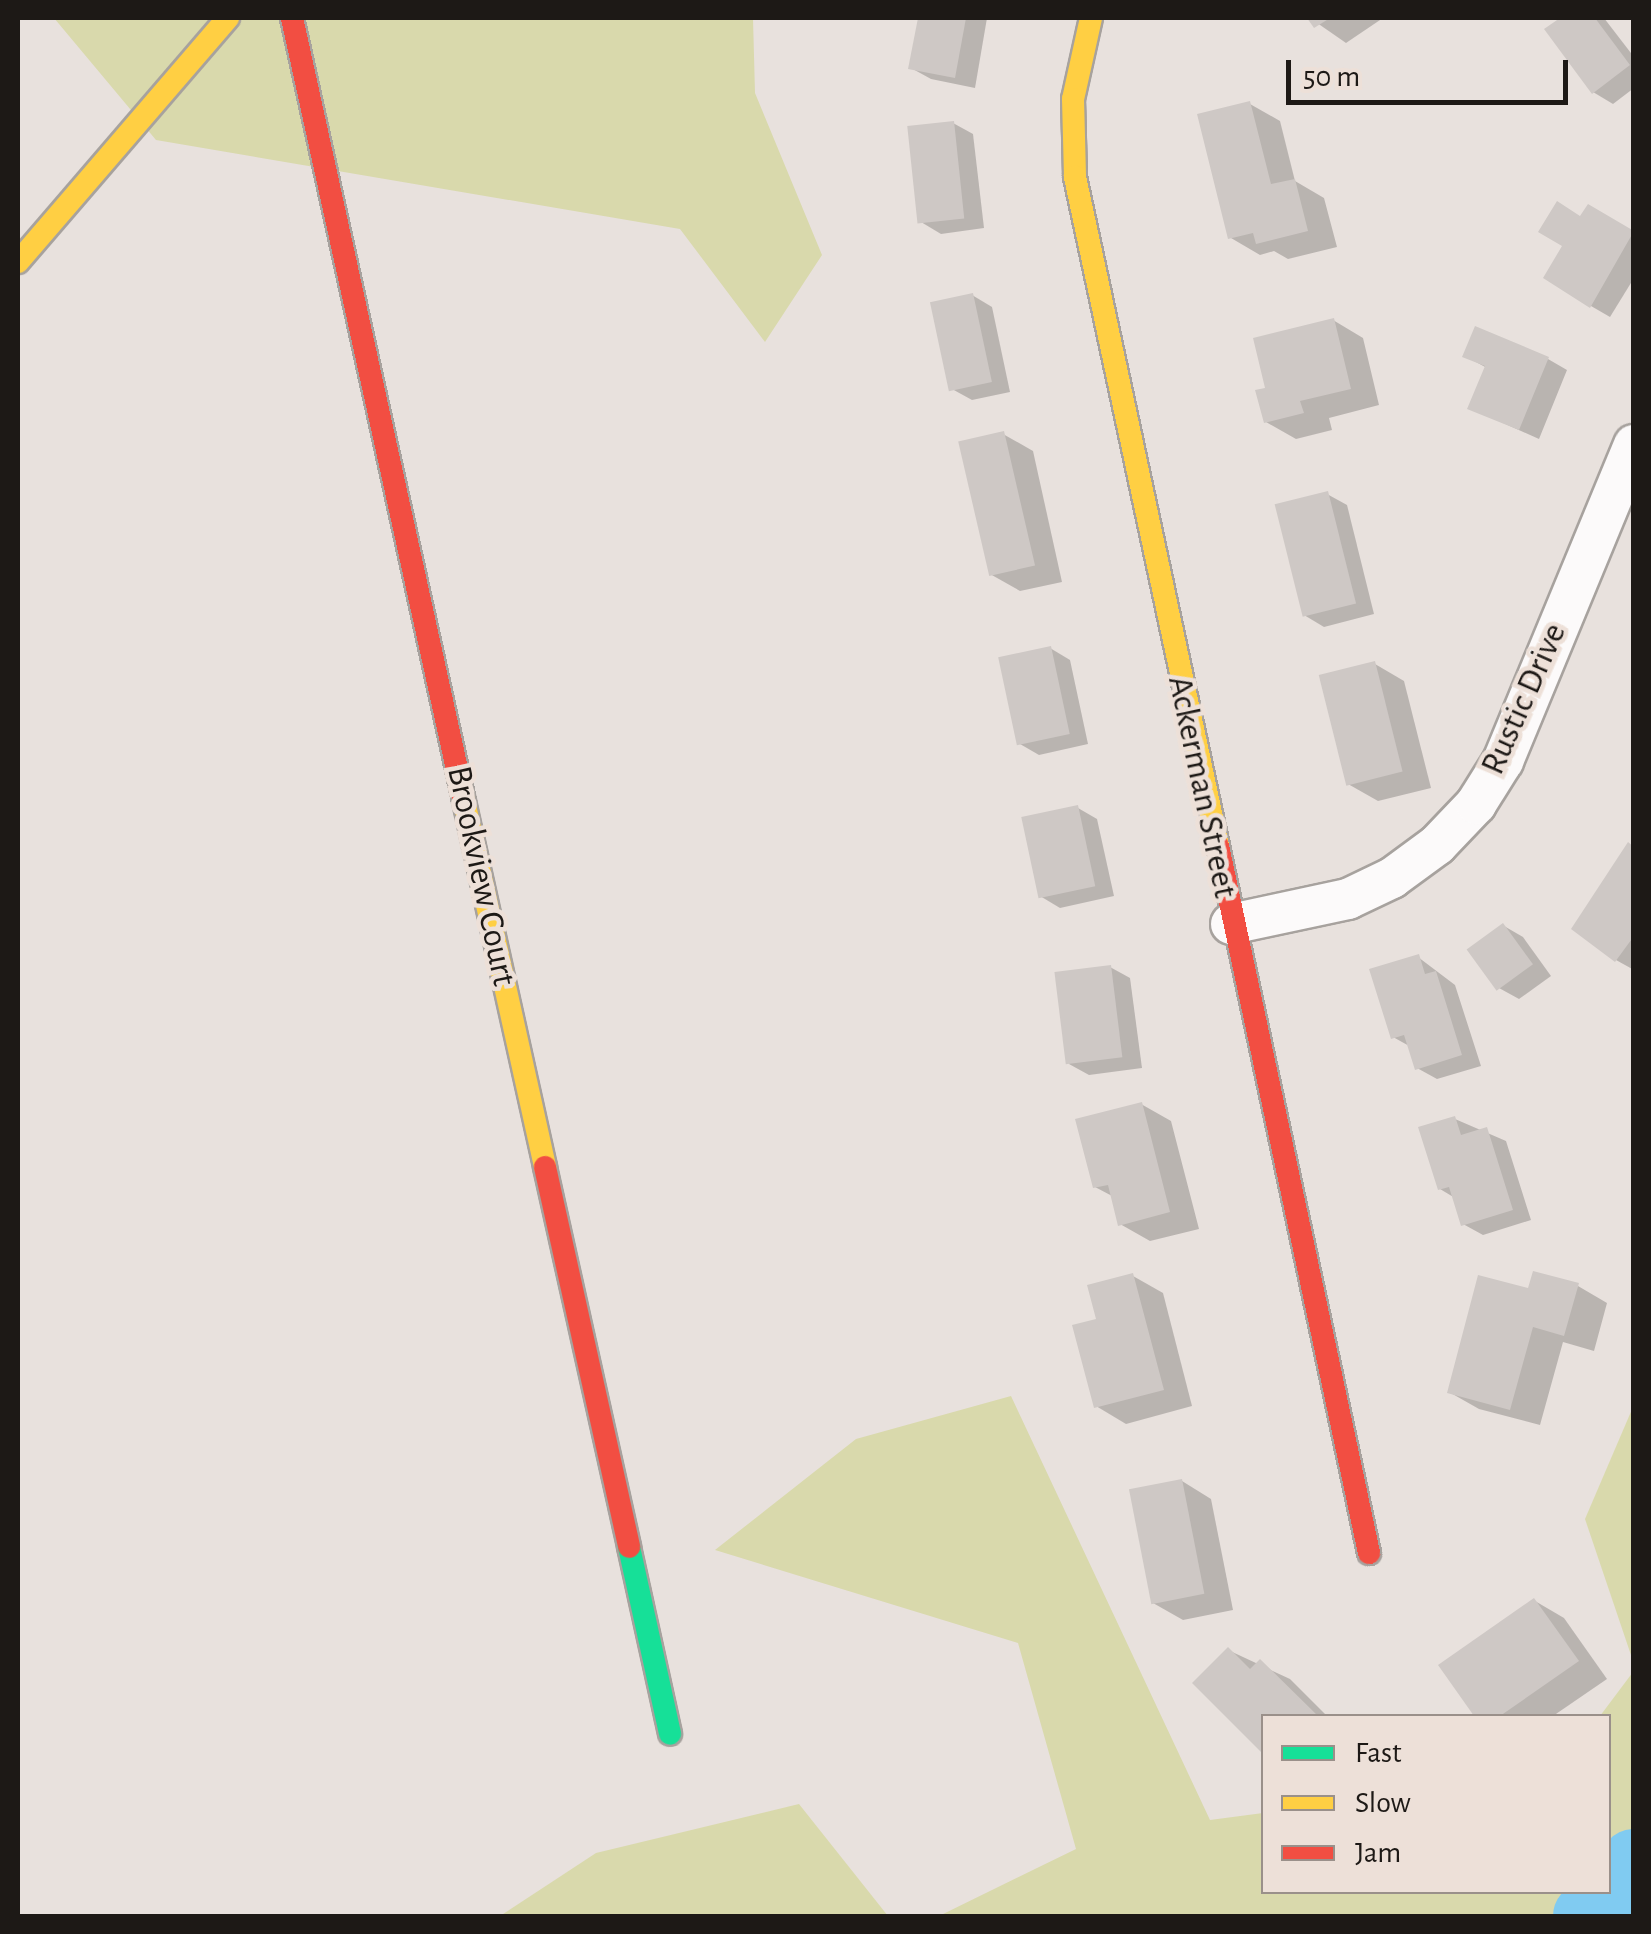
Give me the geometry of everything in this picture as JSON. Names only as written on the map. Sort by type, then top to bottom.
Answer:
[{"type":"street","points":[[18,262],[228,18]]},
{"type":"street","name":"Brookview Court","points":[[292,18],[670,1734]]},
{"type":"street","name":"Ackerman Street","points":[[1092,18],[1073,100],[1075,177],[1231,924],[1369,1554]]},
{"type":"street","name":"Rustic Drive","points":[[1231,924],[1348,900],[1392,878],[1438,845],[1476,804],[1503,760],[1634,445]]},
{"type":"green space","points":[[54,18],[753,18],[755,93],[822,255],[765,342],[680,229],[156,140]]},
{"type":"green space","points":[[1011,1396],[1210,1820],[1261,1813],[1261,1894],[1611,1894],[1611,1714],[1602,1714],[1633,1672],[1633,1916],[939,1916],[1076,1849],[1018,1643],[715,1550],[856,1439]]},
{"type":"green space","points":[[1633,1407],[1633,1661],[1585,1519]]},
{"type":"green space","points":[[799,1804],[888,1916],[500,1916],[596,1853]]},
{"type":"building","points":[[918,18],[966,18],[955,78],[908,69]]},
{"type":"building","points":[[1307,18],[1330,18],[1314,28]]},
{"type":"building","points":[[1560,18],[1595,18],[1630,65],[1592,94],[1544,29]]},
{"type":"building","points":[[1250,101],[1271,184],[1295,179],[1308,231],[1256,244],[1253,233],[1228,239],[1197,114]]},
{"type":"building","points":[[954,121],[964,218],[918,223],[907,126]]},
{"type":"building","points":[[1557,201],[1580,216],[1588,204],[1634,231],[1590,308],[1543,278],[1562,246],[1538,232]]},
{"type":"building","points":[[973,293],[992,382],[949,391],[930,302]]},
{"type":"building","points":[[1334,318],[1351,389],[1300,401],[1304,413],[1264,423],[1255,390],[1265,388],[1253,338]]},
{"type":"building","points":[[1475,326],[1549,357],[1519,430],[1467,409],[1485,366],[1462,357]]},
{"type":"building","points":[[1004,431],[1035,565],[989,576],[958,442]]},
{"type":"building","points":[[1328,491],[1356,604],[1303,617],[1275,504]]},
{"type":"building","points":[[1051,646],[1070,734],[1017,745],[998,657]]},
{"type":"building","points":[[1375,661],[1403,772],[1346,786],[1319,675]]},
{"type":"building","points":[[1078,805],[1095,886],[1039,898],[1021,817]]},
{"type":"building","points":[[1628,842],[1634,847],[1634,936],[1615,962],[1571,929]]},
{"type":"building","points":[[1503,923],[1533,964],[1497,991],[1467,949]]},
{"type":"building","points":[[1419,954],[1425,974],[1436,971],[1462,1055],[1415,1070],[1404,1035],[1391,1039],[1369,969]]},
{"type":"building","points":[[1111,965],[1122,1057],[1066,1064],[1054,972]]},
{"type":"building","points":[[1142,1102],[1170,1212],[1118,1226],[1108,1185],[1093,1188],[1075,1119]]},
{"type":"building","points":[[1455,1116],[1461,1135],[1487,1127],[1513,1210],[1461,1226],[1449,1187],[1438,1190],[1418,1127]]},
{"type":"building","points":[[1533,1271],[1579,1283],[1564,1336],[1533,1327],[1510,1410],[1447,1393],[1478,1275],[1528,1288]]},
{"type":"building","points":[[1133,1273],[1164,1390],[1094,1408],[1072,1325],[1096,1319],[1087,1285]]},
{"type":"building","points":[[1182,1479],[1204,1594],[1151,1604],[1129,1489]]},
{"type":"building","points":[[1534,1598],[1579,1661],[1503,1714],[1473,1714],[1438,1665]]},
{"type":"building","points":[[1228,1647],[1250,1669],[1260,1659],[1316,1714],[1261,1714],[1261,1752],[1192,1683]]},
{"type":"waterway","points":[[1611,1889],[1634,1863]]},
{"type":"waterway","points":[[1587,1916],[1607,1894]]},
{"type":"traffic: fast","points":[[629,1547],[670,1734]]},
{"type":"traffic: slow","points":[[18,262],[228,18]]},
{"type":"traffic: slow","points":[[1091,18],[1073,99],[1075,177],[1218,846]]},
{"type":"traffic: slow","points":[[464,801],[545,1167]]},
{"type":"traffic: jam","points":[[292,18],[464,801]]},
{"type":"traffic: jam","points":[[1218,846],[1369,1553]]},
{"type":"traffic: jam","points":[[545,1167],[629,1547]]}]
